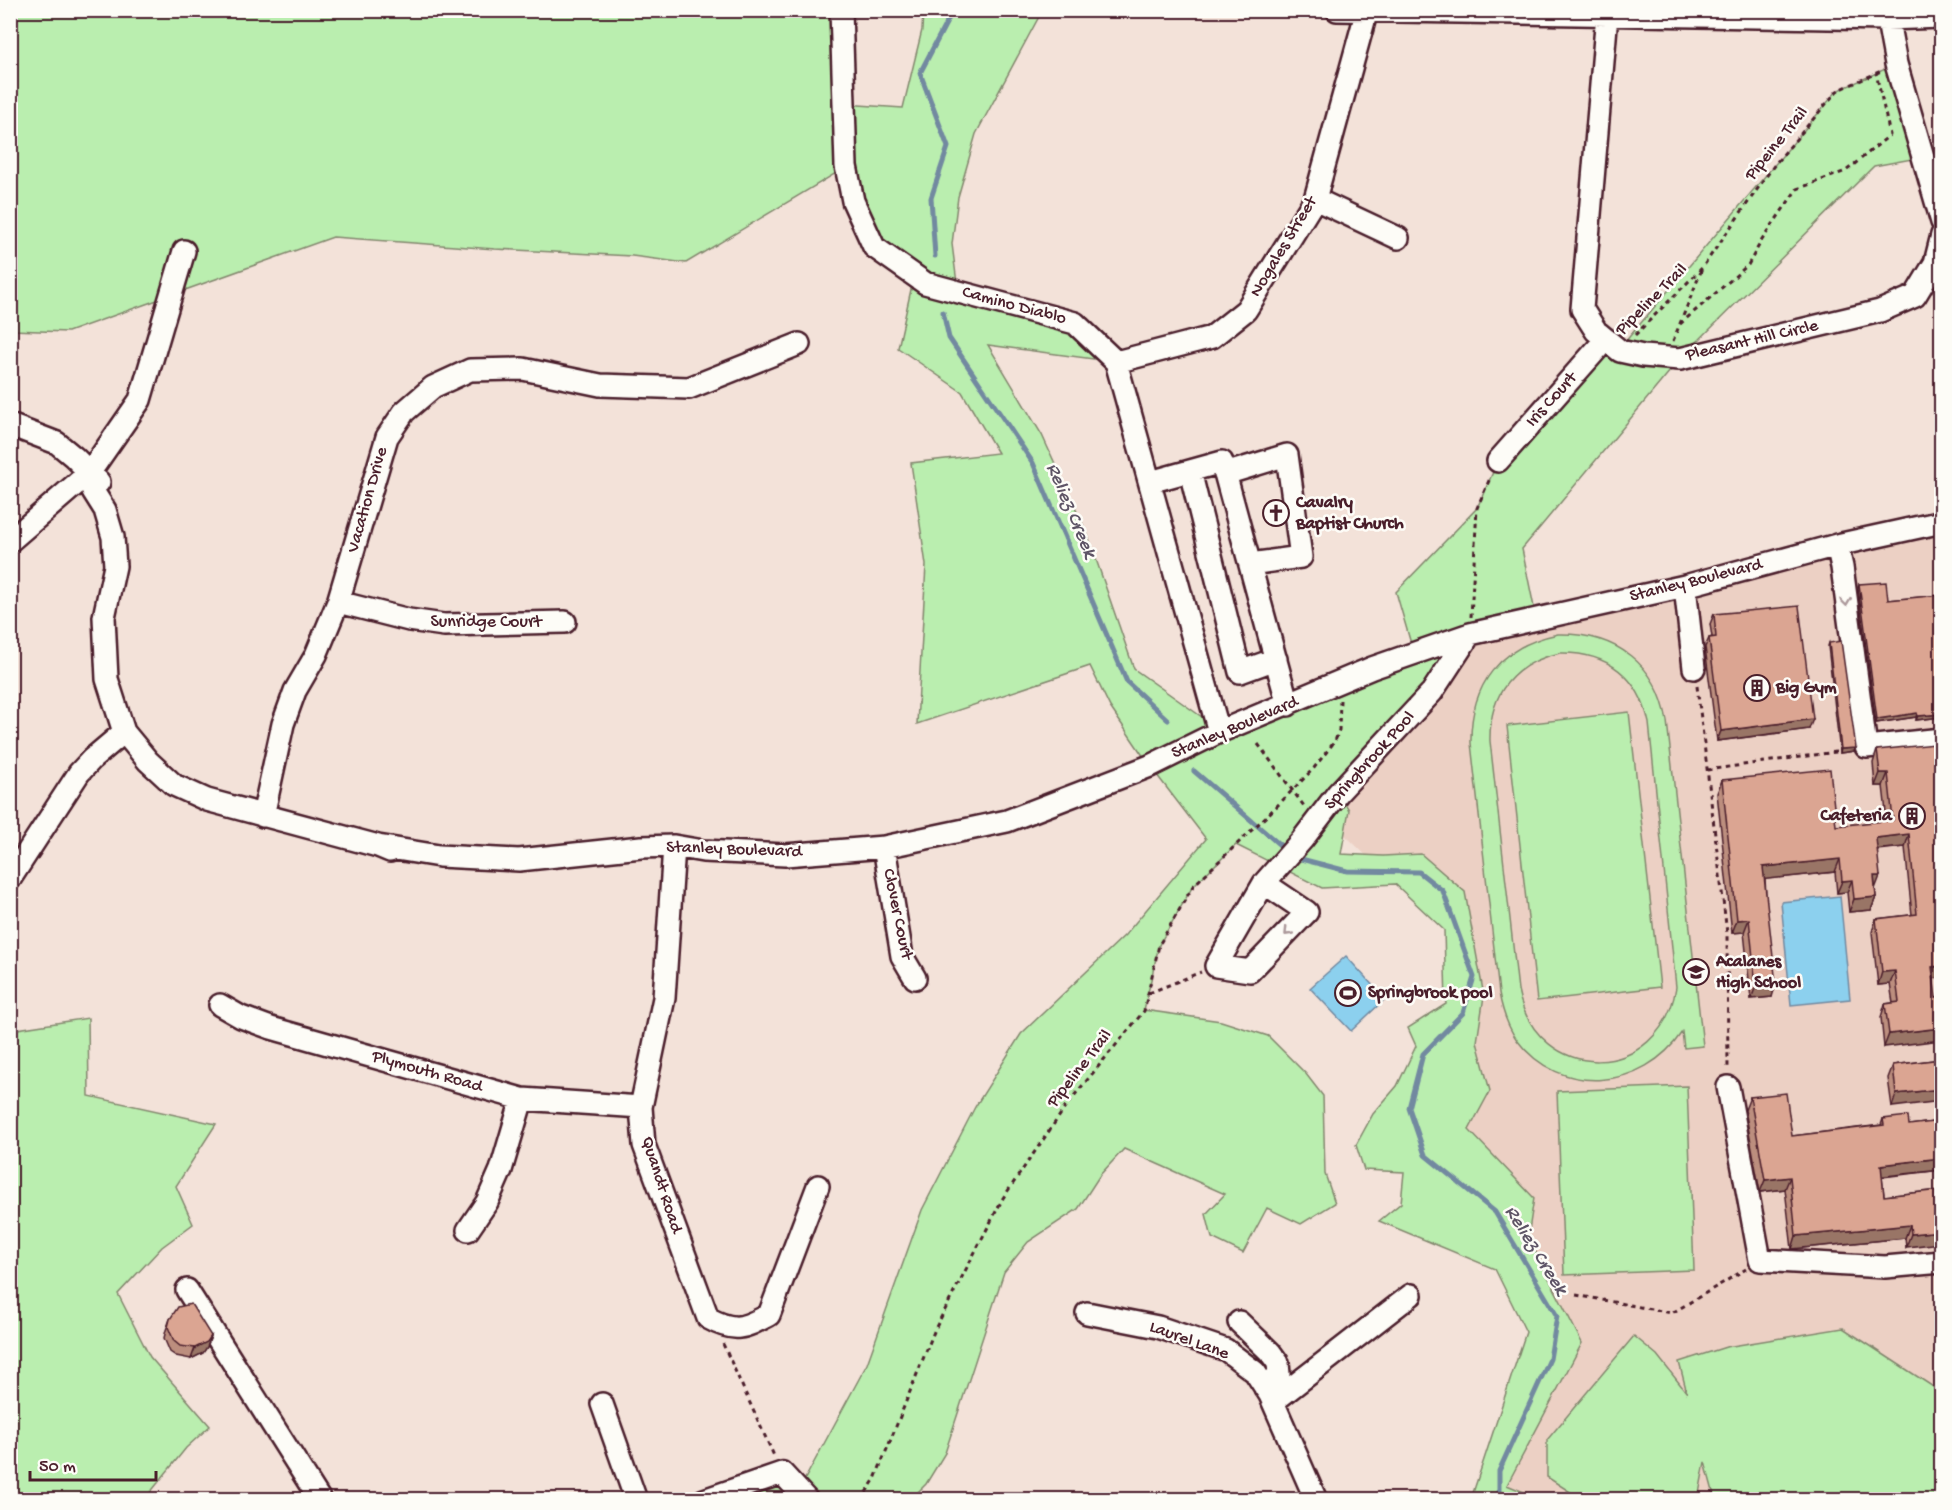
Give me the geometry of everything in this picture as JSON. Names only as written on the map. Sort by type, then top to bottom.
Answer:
[{"type":"street","name":"Camino Diablo","points":[[841,10],[846,166],[854,201],[874,247],[925,283],[1075,323],[1116,362]]},
{"type":"street","points":[[1337,10],[1941,17]]},
{"type":"street","name":"Nogales Street","points":[[1116,362],[1212,337],[1246,310],[1315,199],[1367,11]]},
{"type":"street","points":[[1607,14],[1582,309],[1596,331],[1613,345]]},
{"type":"street","points":[[1886,15],[1896,64],[1941,222]]},
{"type":"street","points":[[1315,199],[1398,238]]},
{"type":"street","name":"Pleasant Hill Circle","points":[[1613,345],[1643,356],[1680,360],[1880,311],[1915,296],[1935,263],[1941,235]]},
{"type":"street","points":[[10,541],[93,476],[140,400],[184,251]]},
{"type":"street","name":"Vacation Drive","points":[[263,816],[283,724],[295,691],[316,655],[338,602],[387,437],[404,412],[433,387],[470,370],[523,369],[600,385],[689,388],[799,344]]},
{"type":"street","name":"Iris Court","points":[[1498,461],[1613,345]]},
{"type":"street","points":[[1116,362],[1220,732]]},
{"type":"street","name":"Stanley Boulevard","points":[[17,430],[57,443],[105,487],[117,507],[126,533],[127,562],[124,586],[105,641],[107,679],[124,732],[148,760],[174,785],[207,800],[378,846],[404,858],[440,865],[502,866],[519,860],[641,847],[674,846],[703,851],[785,855],[884,847],[1007,821],[1150,766],[1220,732],[1372,668],[1470,634],[1685,586],[1837,545],[1941,522]]},
{"type":"street","points":[[1225,474],[1287,455],[1301,557],[1250,564]]},
{"type":"street","points":[[1150,482],[1222,462],[1288,705]]},
{"type":"street","points":[[1190,471],[1240,672],[1276,659]]},
{"type":"street","points":[[1837,545],[1842,567],[1866,747],[1941,739]]},
{"type":"street","points":[[1685,586],[1694,668]]},
{"type":"street","name":"Sunridge Court","points":[[338,602],[409,620],[444,625],[565,622]]},
{"type":"street","name":"Springbrook Pool","points":[[1216,966],[1264,883],[1338,793],[1432,692],[1470,634]]},
{"type":"street","points":[[10,879],[79,773],[124,732]]},
{"type":"street","name":"Quandt Road","points":[[674,846],[664,998],[640,1107],[644,1145],[708,1318],[725,1325]]},
{"type":"street","name":"Clover Court","points":[[884,847],[902,956],[915,978]]},
{"type":"street","points":[[1216,966],[1250,971],[1307,912],[1264,883]]},
{"type":"street","name":"Plymouth Road","points":[[220,1005],[241,1017],[271,1028],[522,1099],[640,1107]]},
{"type":"street","points":[[1728,1087],[1760,1260],[1885,1267],[1941,1262]]},
{"type":"street","points":[[468,1230],[487,1202],[501,1170],[522,1099]]},
{"type":"street","points":[[725,1325],[743,1328],[769,1315],[818,1186]]},
{"type":"street","points":[[187,1290],[320,1500]]},
{"type":"street","points":[[1269,1395],[1411,1295]]},
{"type":"street","name":"Laurel Lane","points":[[1087,1313],[1158,1327],[1226,1350],[1255,1372],[1269,1395],[1316,1500]]},
{"type":"street","points":[[1239,1322],[1278,1363],[1279,1374],[1269,1395]]},
{"type":"street","points":[[602,1404],[636,1500]]},
{"type":"street","points":[[704,1500],[782,1473],[807,1500]]},
{"type":"path","name":"Pipeine Trail","points":[[1702,268],[1775,164],[1837,91],[1896,64]]},
{"type":"path","points":[[1702,268],[1680,324],[1749,265],[1762,240],[1797,189],[1846,171],[1890,135],[1876,73]]},
{"type":"path","name":"Pipeline Trail","points":[[1613,345],[1702,268]]},
{"type":"path","points":[[1470,634],[1477,508],[1498,461]]},
{"type":"path","points":[[1694,668],[1727,933],[1728,1087]]},
{"type":"path","name":"Pipeline Trail","points":[[861,1500],[875,1479],[935,1329],[1003,1198],[1069,1102],[1144,1011],[1160,945],[1193,886],[1314,768],[1335,741],[1339,730],[1341,683]]},
{"type":"path","points":[[1258,744],[1317,821]]},
{"type":"path","points":[[1707,770],[1866,747]]},
{"type":"path","points":[[1148,994],[1216,966]]},
{"type":"path","points":[[1576,1295],[1672,1313],[1760,1260]]},
{"type":"path","points":[[725,1325],[723,1346],[782,1473]]},
{"type":"shaded area","name":"Acalanes High School","points":[[1941,522],[1941,1499],[1541,1500],[1507,1486],[1582,1343],[1453,1136],[1463,1049],[1444,930],[1324,815],[1470,634]]},
{"type":"green space","points":[[10,11],[841,11],[844,104],[903,108],[922,30],[923,11],[1042,11],[976,134],[958,197],[952,244],[958,291],[1075,323],[1116,362],[988,345],[1042,435],[1088,536],[1134,669],[1219,729],[1414,654],[1396,592],[1477,508],[1498,461],[1606,339],[1619,349],[1837,91],[1896,64],[1923,157],[1874,166],[1680,359],[1522,549],[1536,617],[1470,634],[1338,792],[1349,810],[1341,854],[1383,856],[1421,854],[1465,892],[1484,996],[1477,1042],[1490,1091],[1469,1130],[1534,1198],[1528,1237],[1582,1343],[1507,1485],[1541,1499],[1471,1499],[1526,1332],[1495,1269],[1379,1221],[1401,1203],[1404,1172],[1364,1170],[1356,1145],[1373,1114],[1397,1086],[1416,1046],[1408,1028],[1446,1004],[1444,930],[1395,884],[1322,888],[1236,845],[1193,886],[1159,945],[1144,1010],[1221,1021],[1268,1036],[1306,1074],[1323,1096],[1325,1174],[1335,1203],[1301,1224],[1267,1208],[1243,1253],[1212,1238],[1206,1214],[1225,1194],[1124,1149],[1100,1175],[1078,1209],[1028,1242],[1004,1272],[945,1453],[926,1484],[911,1499],[729,1499],[773,1476],[799,1490],[867,1364],[922,1210],[975,1107],[1021,1034],[1125,935],[1206,839],[1150,766],[1110,707],[1090,666],[917,724],[926,565],[911,463],[998,453],[962,392],[898,348],[914,276],[874,247],[846,167],[686,263],[632,256],[333,237],[68,332],[11,330]]},
{"type":"green space","points":[[1558,634],[1579,635],[1615,646],[1643,668],[1654,683],[1667,721],[1703,1046],[1684,1048],[1682,1032],[1666,1051],[1646,1066],[1624,1075],[1601,1080],[1578,1078],[1556,1071],[1535,1059],[1510,1029],[1499,993],[1471,743],[1472,722],[1476,703],[1492,671],[1505,658],[1538,640]],"holes":[[[1560,653],[1593,657],[1619,670],[1638,693],[1649,723],[1676,987],[1666,1019],[1648,1042],[1624,1056],[1598,1061],[1572,1057],[1549,1044],[1530,1021],[1518,990],[1490,741],[1494,708],[1507,683],[1530,664],[1544,658]]]},
{"type":"green space","points":[[1629,712],[1660,987],[1537,1001],[1507,726]]},
{"type":"green space","points":[[88,1018],[89,1096],[216,1124],[176,1186],[193,1224],[162,1247],[118,1294],[150,1357],[210,1426],[186,1448],[145,1499],[11,1499],[11,1030]]},
{"type":"green space","points":[[1687,1086],[1694,1270],[1564,1275],[1557,1091]]},
{"type":"green space","points":[[1843,1328],[1941,1392],[1941,1499],[1715,1499],[1705,1462],[1698,1499],[1581,1499],[1547,1477],[1547,1440],[1634,1336],[1657,1355],[1687,1393],[1679,1362],[1726,1347]]},
{"type":"water","points":[[1840,896],[1850,999],[1791,1005],[1781,902]]},
{"type":"water","name":"Springbrook pool","points":[[1346,956],[1385,999],[1351,1031],[1310,988]]},
{"type":"building","points":[[1886,582],[1888,600],[1941,595],[1941,714],[1918,716],[1917,713],[1877,719],[1859,584]]},
{"type":"building","name":"Big Gym","points":[[1799,606],[1813,719],[1721,731],[1709,638],[1716,637],[1714,614]]},
{"type":"building","points":[[1841,641],[1856,748],[1841,749],[1829,643]]},
{"type":"building","points":[[1935,744],[1941,803],[1941,902],[1939,903],[1941,966],[1932,967],[1936,998],[1941,997],[1941,1028],[1889,1034],[1885,1004],[1899,1002],[1895,971],[1882,972],[1876,919],[1917,914],[1909,834],[1876,838],[1880,876],[1874,876],[1876,897],[1854,899],[1852,880],[1842,881],[1840,859],[1763,867],[1776,984],[1756,986],[1749,919],[1737,920],[1722,780],[1830,769],[1836,826],[1893,820],[1888,773],[1880,773],[1877,750]]},
{"type":"building","points":[[1941,1059],[1941,1089],[1896,1094],[1893,1065]]},
{"type":"building","points":[[1786,1093],[1792,1136],[1884,1125],[1883,1119],[1908,1116],[1909,1125],[1941,1121],[1941,1158],[1881,1165],[1884,1196],[1941,1190],[1941,1231],[1911,1234],[1910,1225],[1796,1236],[1790,1177],[1765,1180],[1750,1097]]},
{"type":"building","points":[[191,1304],[211,1336],[207,1342],[195,1348],[180,1346],[174,1341],[168,1327],[178,1307]]},
{"type":"waterway","name":"Reliez Creek","points":[[935,256],[931,198],[948,147],[920,73],[953,10]]},
{"type":"waterway","name":"Reliez Creek","points":[[943,312],[949,338],[1033,463],[1127,682],[1168,720]]},
{"type":"waterway","name":"Reliez Creek","points":[[1194,771],[1281,846]]},
{"type":"waterway","name":"Reliez Creek","points":[[1301,859],[1347,871],[1419,872],[1443,891],[1474,977],[1463,1013],[1423,1054],[1409,1108],[1425,1155],[1495,1212],[1557,1316],[1550,1359],[1499,1471],[1499,1500]]},
{"type":"place","name":"Cavalry Baptist Church","points":[[1276,513]]},
{"type":"place","name":"Big Gym","points":[[1757,688]]},
{"type":"place","name":"Cafeteria","points":[[1912,816]]},
{"type":"place","name":"Acalanes High School","points":[[1696,972]]},
{"type":"place","name":"Springbrook pool","points":[[1348,993]]}]
